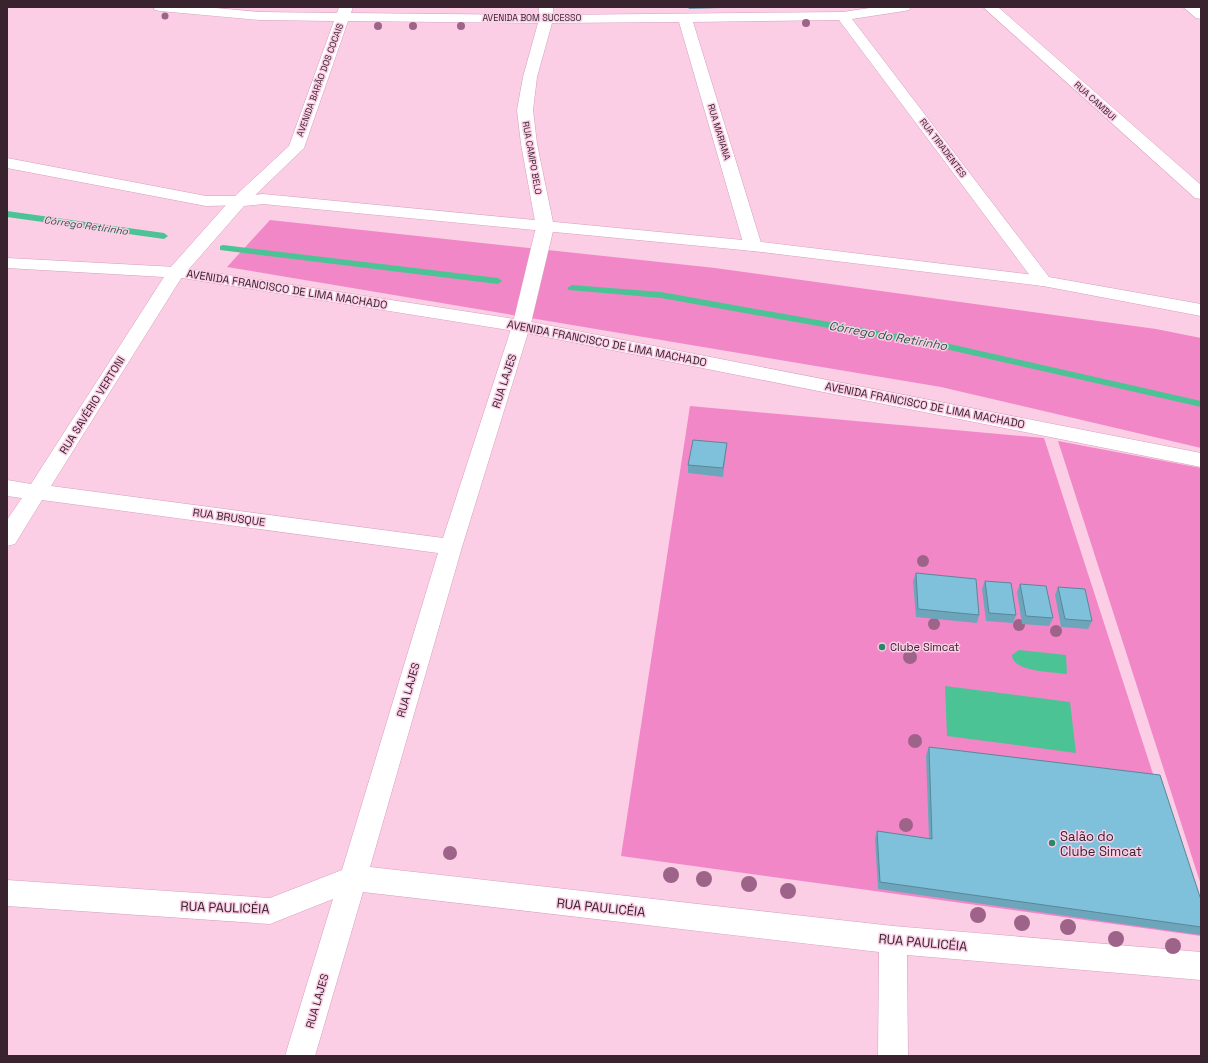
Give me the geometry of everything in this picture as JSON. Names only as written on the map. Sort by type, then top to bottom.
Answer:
[{"type":"street","name":"AVENIDA BOM SUCESSO","points":[[160,7],[260,16],[345,12],[546,13],[685,18],[758,12],[843,16],[904,7]]},
{"type":"street","name":"RUA CAMBUI","points":[[990,7],[1201,194]]},
{"type":"street","points":[[1190,7],[1201,15]]},
{"type":"street","name":"AVENIDA BARÃO DOS COCAIS","points":[[176,272],[240,201],[296,148],[345,12]]},
{"type":"street","name":"RUA CAMPO BELO","points":[[545,227],[529,144],[525,110],[530,77],[546,13]]},
{"type":"street","name":"RUA TIRADENTES","points":[[843,16],[1043,281]]},
{"type":"street","name":"RUA MARIANA","points":[[685,18],[753,246]]},
{"type":"street","points":[[7,163],[206,201],[263,199],[753,246],[1043,281],[1201,310]]},
{"type":"street","name":"RUA LAJES","points":[[300,1056],[451,547],[521,326],[545,227]]},
{"type":"street","name":"AVENIDA FRANCISCO DE LIMA MACHADO","points":[[7,263],[176,272],[521,326],[1201,460]]},
{"type":"street","name":"RUA SAVÉRIO VERTONI","points":[[7,538],[176,272]]},
{"type":"street","name":"RUA BRUSQUE","points":[[7,488],[451,547]]},
{"type":"street","name":"RUA PAULICÉIA","points":[[7,893],[270,911],[353,878],[893,940],[1201,966]]},
{"type":"street","points":[[893,940],[893,1056]]},
{"type":"shaded area","points":[[270,220],[715,268],[1156,329],[1201,338],[1201,448],[941,387],[227,267]]},
{"type":"shaded area","name":"Clube Simcat","points":[[690,406],[1044,438],[1201,922],[1201,936],[621,856]]},
{"type":"shaded area","points":[[1058,441],[1201,468],[1201,885]]},
{"type":"shaded area","points":[[1019,650],[1066,655],[1067,674],[1043,672],[1019,665],[1014,661],[1012,655]]},
{"type":"shaded area","points":[[945,686],[1070,702],[1076,753],[947,736]]},
{"type":"building","points":[[693,440],[727,443],[723,468],[688,465]]},
{"type":"building","points":[[916,573],[976,579],[979,615],[918,609]]},
{"type":"building","points":[[985,581],[1011,583],[1016,615],[989,613]]},
{"type":"building","points":[[1020,584],[1046,586],[1053,618],[1026,616]]},
{"type":"building","points":[[1058,587],[1085,589],[1092,621],[1065,619]]},
{"type":"building","name":"Salão do Clube Simcat","points":[[929,747],[1160,775],[1201,900],[1201,927],[880,882],[877,831],[932,839]]},
{"type":"waterway","name":"Córrego Retirinho","points":[[7,214],[164,236]]},
{"type":"waterway","points":[[223,248],[498,281]]},
{"type":"waterway","name":"Córrego do Retirinho","points":[[572,288],[661,295],[941,345],[1201,404]]},
{"type":"place","name":"Clube Simcat","points":[[882,647]]},
{"type":"place","name":"Salão do Clube Simcat","points":[[1052,843]]}]
